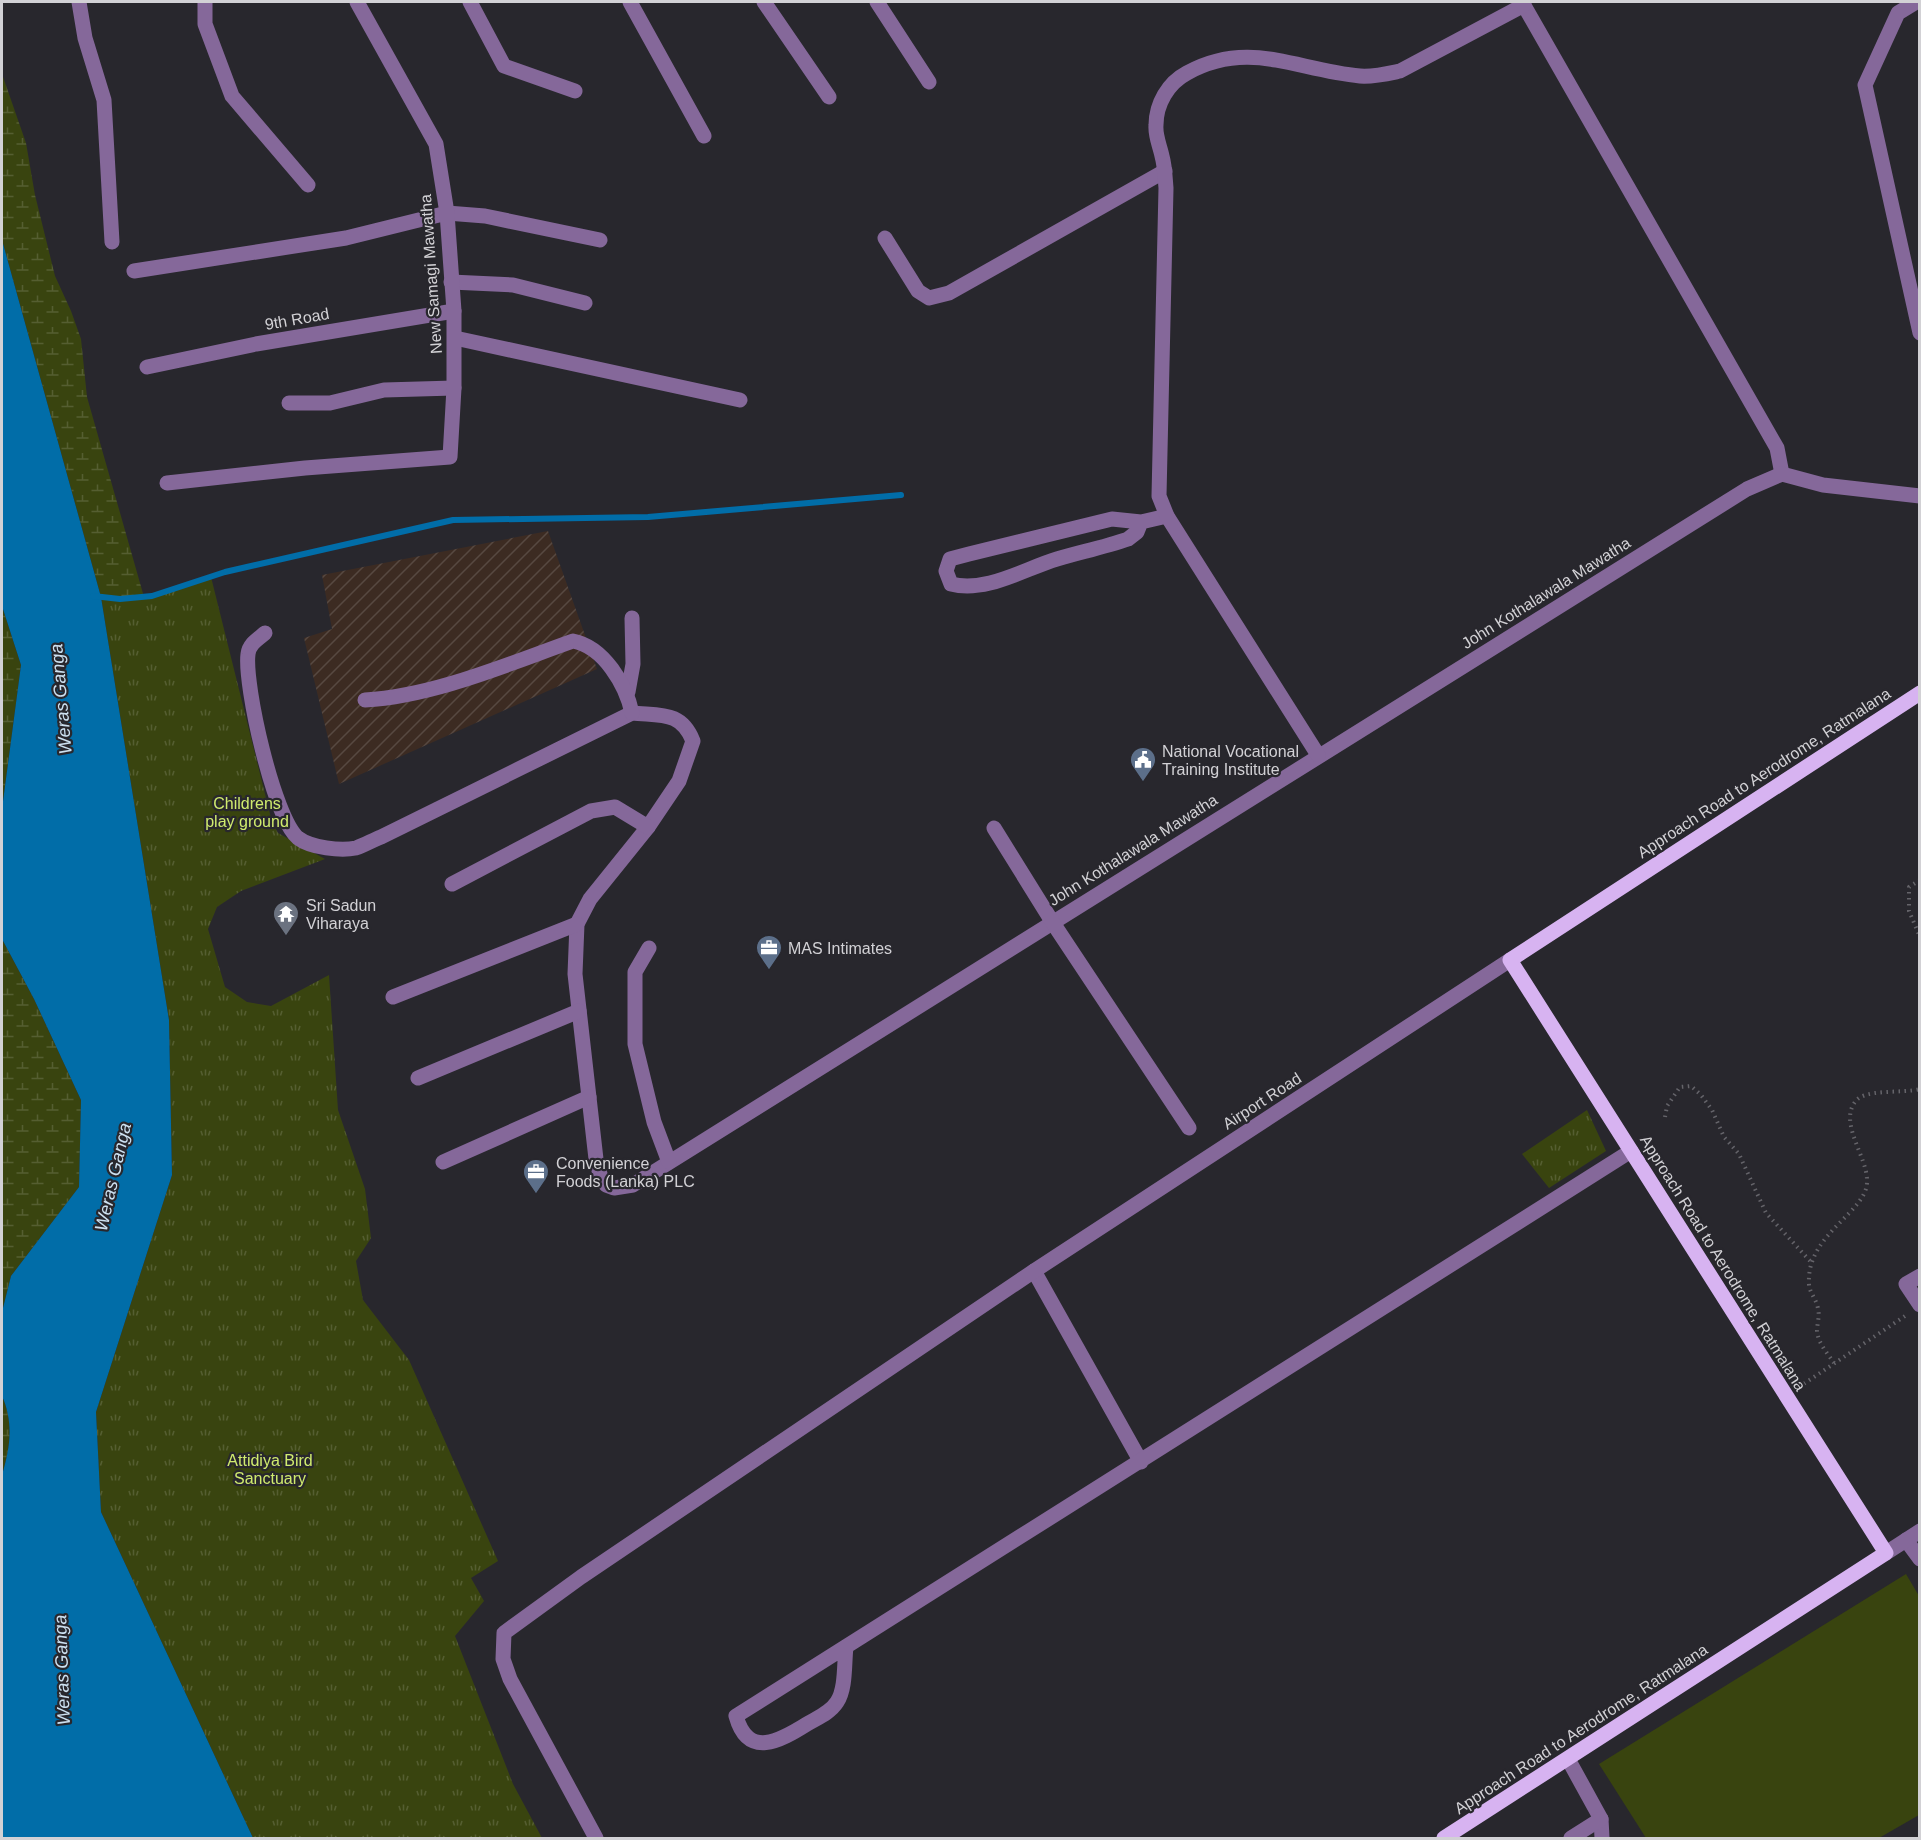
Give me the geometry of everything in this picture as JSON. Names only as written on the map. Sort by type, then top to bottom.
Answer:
[{"type":"main road","name":"Approach Road to Aerodrome, Ratmalana","points":[[1444,1839],[1886,1553],[1510,960],[1920,693]]},
{"type":"street","points":[[79,2],[85,38],[104,100],[112,242]]},
{"type":"street","points":[[205,2],[205,24],[232,96],[308,185]]},
{"type":"street","name":"New Samagi Mawatha","points":[[167,483],[304,468],[450,457],[454,388],[454,311],[447,213],[436,144],[357,2]]},
{"type":"street","points":[[470,2],[504,66],[575,92]]},
{"type":"street","points":[[630,2],[704,136]]},
{"type":"street","points":[[764,2],[829,97]]},
{"type":"street","points":[[877,2],[929,82]]},
{"type":"street","points":[[1916,2],[1898,13],[1865,86],[1920,333]]},
{"type":"street","points":[[1318,755],[1167,516],[1159,496],[1165,171],[1155,126],[1159,106],[1167,90],[1180,77],[1204,64],[1229,57],[1252,57],[1359,76],[1377,76],[1400,71],[1523,3],[1778,448],[1782,474],[1823,485],[1920,496]]},
{"type":"street","points":[[885,238],[918,291],[929,298],[949,293],[1165,171]]},
{"type":"street","points":[[134,271],[346,238],[447,213],[485,216],[600,240]]},
{"type":"street","points":[[451,282],[513,285],[585,303]]},
{"type":"street","name":"9th Road","points":[[147,367],[256,344],[454,311]]},
{"type":"street","points":[[455,338],[740,400]]},
{"type":"street","points":[[289,403],[330,403],[384,390],[454,388]]},
{"type":"street","name":"John Kothalawala Mawatha","points":[[589,1097],[601,1178],[606,1185],[614,1188],[633,1185],[1747,489],[1782,474]]},
{"type":"street","points":[[1141,522],[1137,532],[1128,539],[1055,560],[1002,579],[964,588],[951,584],[946,572],[950,559],[969,554],[1112,519],[1141,522],[1167,516]]},
{"type":"street","points":[[632,618],[633,664],[628,692],[632,713]]},
{"type":"street","points":[[265,633],[252,644],[248,654],[252,694],[269,783],[283,816],[298,838],[323,848],[355,848],[632,713],[678,718],[688,728],[693,741],[679,782],[648,826],[590,899],[577,924],[575,974],[589,1097],[443,1162]]},
{"type":"street","points":[[364,700],[394,698],[500,667],[573,641],[583,643],[595,651],[628,692]]},
{"type":"street","points":[[452,884],[591,810],[615,807],[648,826]]},
{"type":"street","points":[[994,828],[1189,1128]]},
{"type":"street","points":[[393,997],[577,924]]},
{"type":"street","points":[[649,948],[634,972],[635,1044],[654,1122],[669,1162]]},
{"type":"street","name":"Airport Road","points":[[596,1839],[510,1679],[503,1659],[504,1633],[581,1577],[1034,1271],[1510,960]]},
{"type":"street","points":[[418,1078],[579,1011]]},
{"type":"street","points":[[846,1647],[841,1694],[831,1709],[776,1742],[759,1743],[744,1734],[736,1716],[1631,1151]]},
{"type":"street","points":[[1034,1271],[1141,1462]]},
{"type":"street","points":[[1915,1309],[1906,1284],[1920,1276]]},
{"type":"street","points":[[1886,1553],[1920,1531]]},
{"type":"street","points":[[1906,1539],[1920,1559]]},
{"type":"street","points":[[1568,1759],[1601,1819],[1602,1839]]},
{"type":"street","points":[[1571,1839],[1601,1819]]},
{"type":"path","points":[[1920,880],[1909,887],[1909,911],[1920,937]]},
{"type":"path","points":[[1665,1118],[1667,1106],[1680,1087],[1691,1086],[1701,1095],[1712,1110],[1724,1137],[1739,1154],[1766,1213],[1811,1262]]},
{"type":"path","points":[[1834,1363],[1817,1332],[1819,1312],[1809,1286],[1811,1262],[1837,1223],[1858,1205],[1868,1182],[1863,1156],[1851,1125],[1850,1109],[1856,1099],[1866,1094],[1905,1093],[1920,1089]]},
{"type":"path","points":[[1786,1395],[1915,1309]]},
{"type":"shaded area","points":[[548,531],[597,669],[339,784],[304,638],[332,629],[322,575]]},
{"type":"green space","points":[[2,74],[26,143],[35,195],[55,276],[81,339],[87,397],[144,597],[101,597],[2,240]]},
{"type":"green space","name":"Attidiya Bird Sanctuary","points":[[211,577],[272,822],[278,833],[325,859],[241,891],[217,907],[208,929],[225,987],[247,1002],[271,1006],[329,975],[338,1110],[365,1189],[371,1238],[356,1261],[363,1300],[409,1360],[498,1561],[471,1578],[484,1601],[455,1636],[513,1784],[542,1838],[253,1838],[101,1512],[96,1412],[172,1175],[169,1020],[101,597],[144,596]]},
{"type":"green space","points":[[2,606],[21,665],[2,809]]},
{"type":"green space","points":[[2,939],[34,999],[81,1100],[79,1187],[11,1276],[2,1312]]},
{"type":"green space","points":[[1587,1110],[1606,1151],[1549,1188],[1522,1154]]},
{"type":"green space","points":[[2,1396],[6,1406],[10,1435],[2,1475]]},
{"type":"green space","points":[[1906,1574],[1919,1596],[1919,1815],[1879,1838],[1646,1838],[1599,1764]]},
{"type":"water","name":"Weras Ganga","points":[[2,240],[101,597],[169,1020],[172,1175],[96,1412],[101,1512],[253,1838],[2,1838],[2,1475],[10,1436],[6,1406],[2,1396],[2,1312],[11,1276],[79,1187],[81,1100],[34,999],[2,939],[2,809],[21,665],[2,606]]},
{"type":"waterway","points":[[93,596],[120,599],[152,596],[225,572],[453,520],[648,517],[901,495]]},
{"type":"place","name":"National Vocational Training Institute","points":[[1143,783]]},
{"type":"place","name":"Sri Sadun Viharaya","points":[[286,937]]},
{"type":"place","name":"MAS Intimates","points":[[769,971]]},
{"type":"place","name":"Convenience Foods (Lanka) PLC","points":[[536,1195]]},
{"type":"park label","name":"Childrens play ground","points":[[247,812]]}]
